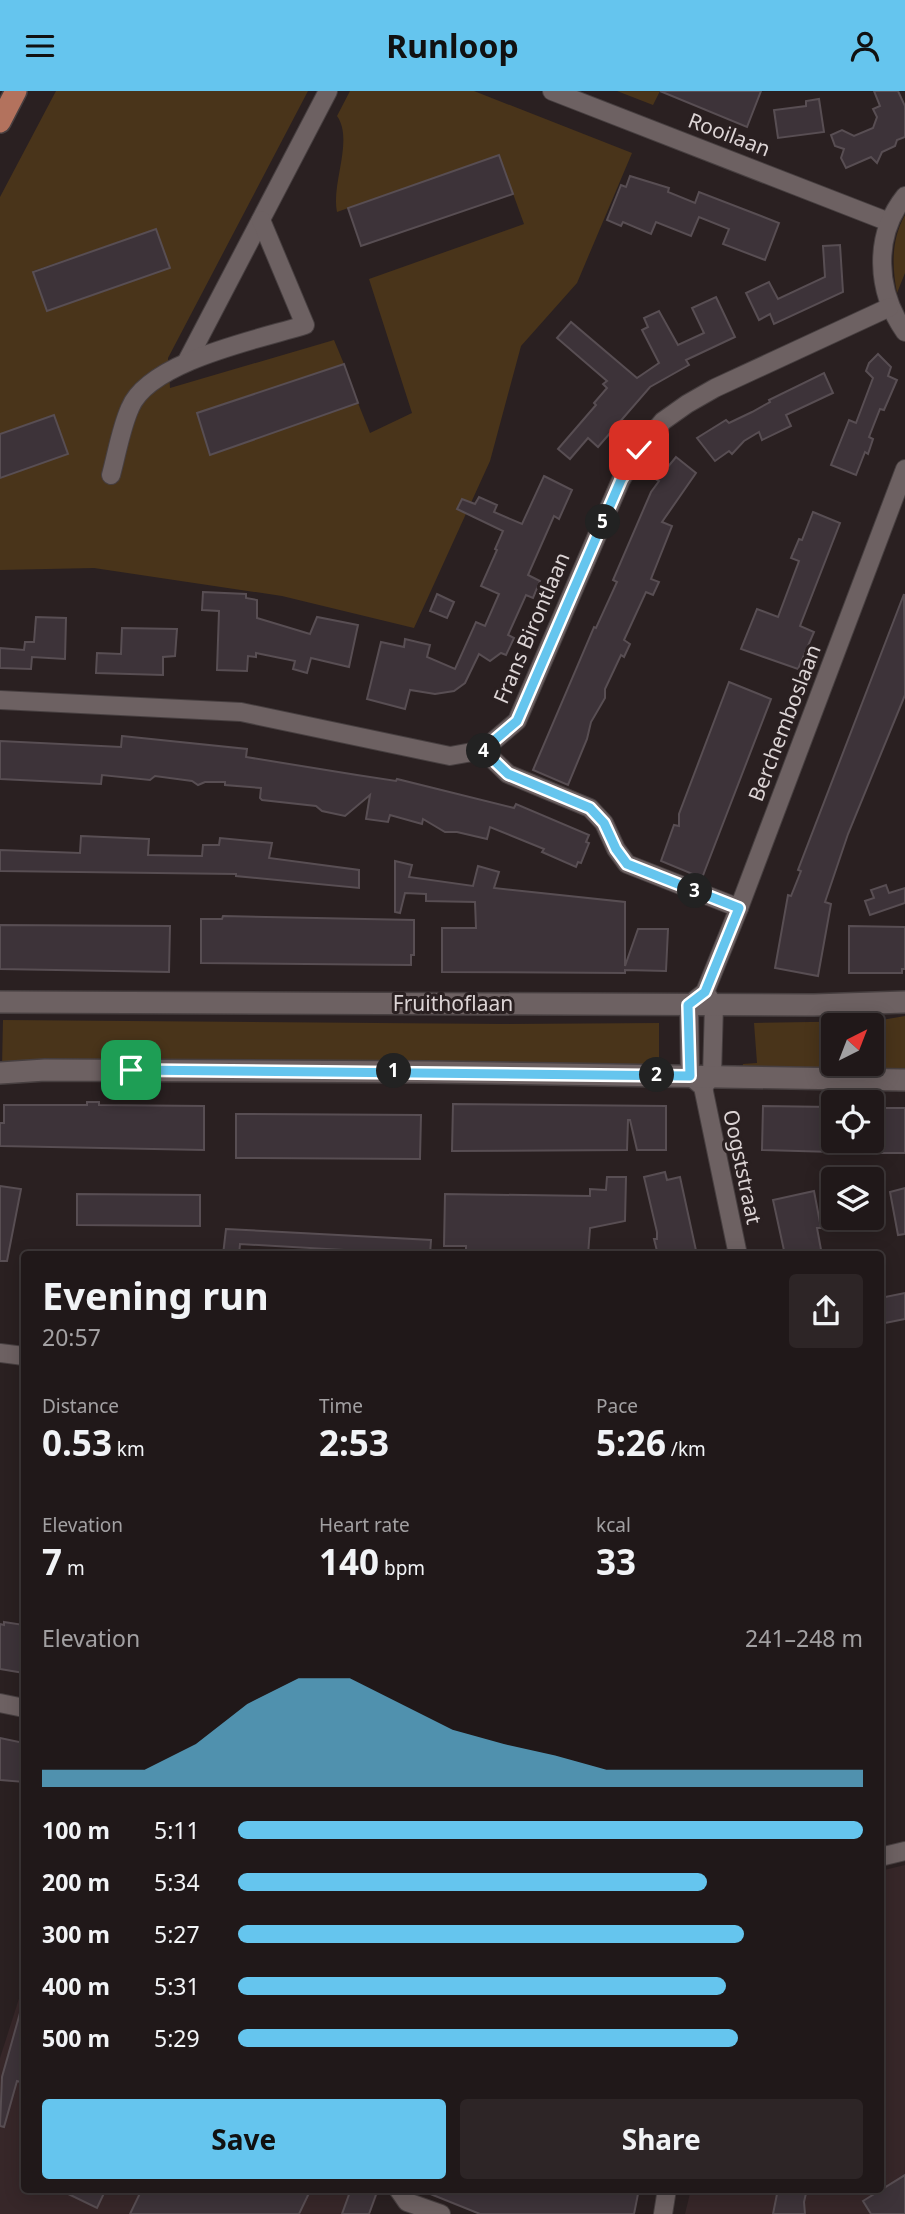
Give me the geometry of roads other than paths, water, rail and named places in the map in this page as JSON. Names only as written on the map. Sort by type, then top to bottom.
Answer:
[{"type":"main road","points":[[0,122],[16,91]]},
{"type":"street","points":[[187,361],[328,91]]},
{"type":"street","name":"Rooilaan","points":[[552,91],[890,222]]},
{"type":"street","points":[[905,196],[890,222],[883,246],[882,271],[890,307],[905,331]]},
{"type":"street","points":[[111,475],[130,406],[148,384],[187,361],[305,325],[261,220]]},
{"type":"street","name":"Frans Birontlaan","points":[[483,750],[517,721],[621,480],[639,450],[663,421],[715,389],[890,307]]},
{"type":"street","name":"Berchemboslaan","points":[[702,1001],[898,511],[905,469]]},
{"type":"street","points":[[0,700],[242,712],[450,756],[483,750],[508,774],[590,808],[604,823],[616,849],[627,864],[739,908]]},
{"type":"street","name":"Fruithoflaan","points":[[0,1002],[702,1001],[814,1005],[905,1002]]},
{"type":"street","name":"Oogststraat","points":[[702,1001],[702,1080]]},
{"type":"street","name":"Oogststraat","points":[[702,1001],[702,1080],[737,1251]]},
{"type":"street","points":[[0,1073],[44,1070],[702,1080],[905,1080]]},
{"type":"street","points":[[0,1353],[21,1356]]},
{"type":"street","points":[[0,1703],[21,1707]]},
{"type":"street","points":[[884,1856],[905,1851]]},
{"type":"street","points":[[401,2193],[407,2202],[441,2214]]},
{"type":"street","points":[[663,2214],[666,2193]]}]
